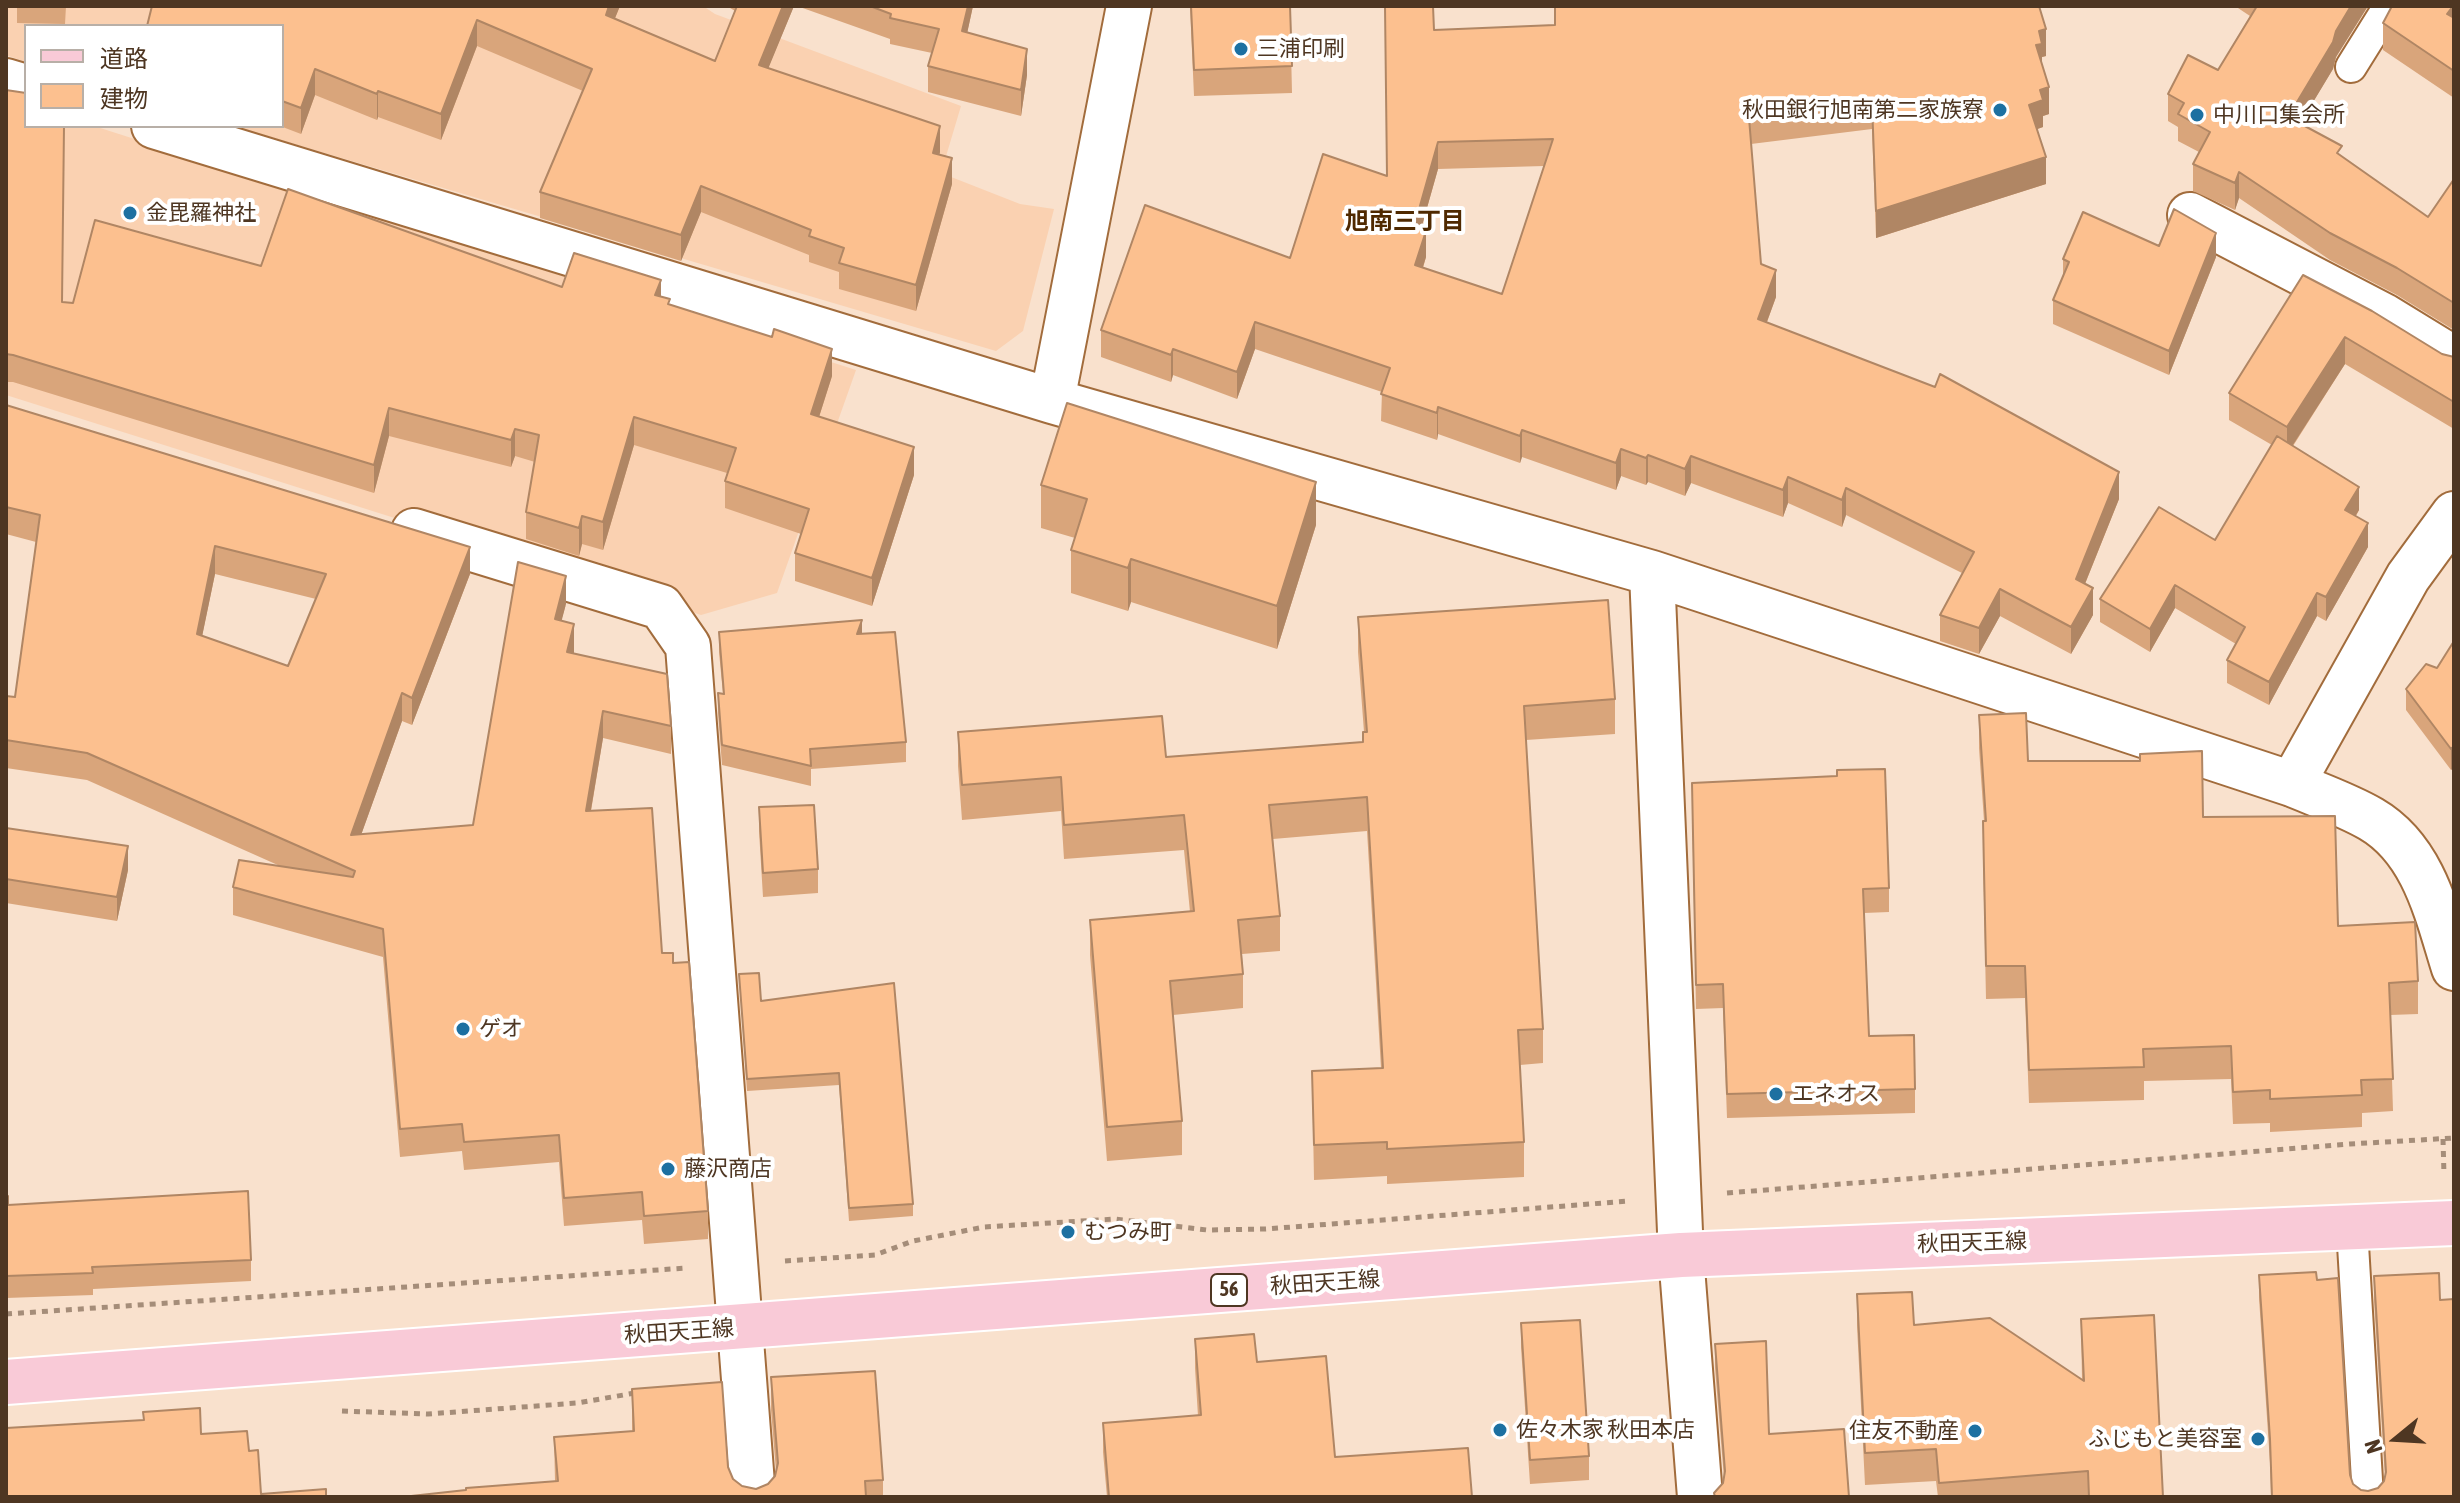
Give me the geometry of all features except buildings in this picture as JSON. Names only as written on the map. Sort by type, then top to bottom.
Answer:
[{"type":"main road","name":"秋田天王線","points":[[6,1382],[1681,1255],[2454,1223]]},
{"type":"street","points":[[1052,401],[1129,6]]},
{"type":"street","points":[[161,128],[1052,401],[1652,573],[2292,784],[2372,820],[2403,844],[2429,888],[2454,968]]},
{"type":"street","points":[[2190,215],[2384,316],[2454,359]]},
{"type":"street","points":[[2292,784],[2408,577],[2454,514]]},
{"type":"street","points":[[372,518],[661,607],[688,646],[753,1497]]},
{"type":"street","points":[[1652,573],[1681,1255],[1700,1497]]},
{"type":"lane","points":[[2351,67],[2389,6]]},
{"type":"lane","points":[[2352,1228],[2368,1497]]},
{"type":"path","points":[[6,1314],[875,1255],[913,1241],[984,1227],[1115,1219],[1207,1230],[1266,1229],[2454,1138]]},
{"type":"shaded area","points":[[6,6],[703,6],[715,14],[961,106],[941,173],[1020,204],[1054,209],[1023,331],[996,351],[240,128],[284,128],[284,24],[24,24],[24,61],[6,55]]},
{"type":"shaded area","points":[[6,98],[24,123],[24,128],[100,128],[856,370],[777,593],[701,615],[6,395]]},
{"type":"place","name":"三浦印刷","points":[[1241,49]]},
{"type":"place","name":"秋田銀行旭南第二家族寮","points":[[2000,110]]},
{"type":"place","name":"中川口集会所","points":[[2197,115]]},
{"type":"place","name":"金毘羅神社","points":[[130,213]]},
{"type":"place","name":"ゲオ","points":[[463,1029]]},
{"type":"place","name":"エネオス","points":[[1776,1094]]},
{"type":"place","name":"藤沢商店","points":[[668,1169]]},
{"type":"place","name":"むつみ町","points":[[1068,1232]]},
{"type":"place","name":"佐々木家 秋田本店","points":[[1500,1430]]},
{"type":"place","name":"住友不動産","points":[[1975,1431]]},
{"type":"place","name":"ふじもと美容室","points":[[2258,1439]]},
{"type":"district","name":"旭南三丁目","points":[[1405,221]]}]
